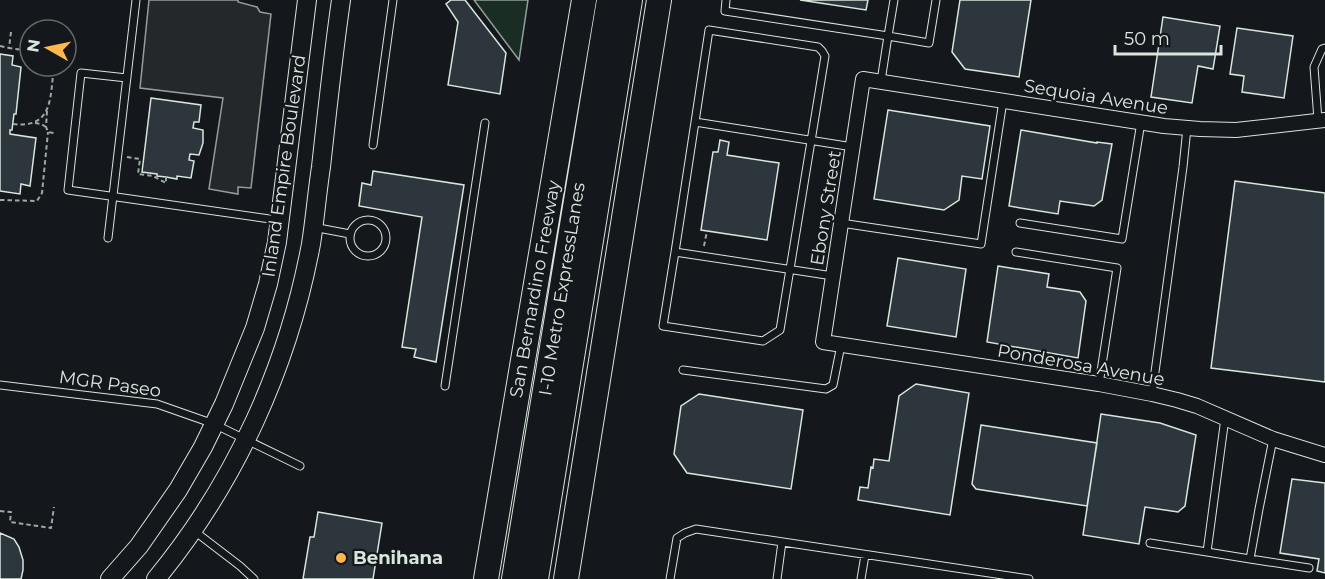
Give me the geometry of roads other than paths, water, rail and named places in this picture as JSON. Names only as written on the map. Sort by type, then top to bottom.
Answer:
[{"type":"highway","name":"San Bernardino Freeway","points":[[486,579],[584,0]]},
{"type":"highway","name":"I-10 Metro ExpressLanes","points":[[514,579],[609,0]]},
{"type":"highway","name":"I-10 Metro ExpressLanes","points":[[536,579],[630,0]]},
{"type":"highway","points":[[566,579],[659,0]]},
{"type":"main road","name":"Inland Empire Boulevard","points":[[110,579],[139,546],[178,490],[203,447],[224,404],[255,328],[277,242],[307,0]]},
{"type":"main road","name":"Inland Empire Boulevard","points":[[156,579],[194,530],[218,492],[246,440],[280,361],[314,227],[340,0]]},
{"type":"street","name":"Sequoia Avenue","points":[[863,79],[1187,128],[1236,130],[1322,120]]},
{"type":"street","name":"Ebony Street","points":[[824,342],[863,79]]},
{"type":"street","name":"Ponderosa Avenue","points":[[824,342],[1152,394],[1187,403],[1273,440],[1325,455]]},
{"type":"lane","points":[[108,238],[136,0]]},
{"type":"lane","points":[[372,145],[393,0]]},
{"type":"lane","points":[[726,0],[724,11],[929,43],[936,0]]},
{"type":"lane","points":[[882,81],[894,0]]},
{"type":"lane","points":[[709,30],[818,47],[822,51],[825,56],[810,140],[780,330],[763,341],[663,326],[709,30]]},
{"type":"lane","points":[[1322,120],[1314,68],[1322,49],[1325,48]]},
{"type":"lane","points":[[127,78],[81,73],[68,190],[280,220]]},
{"type":"lane","points":[[841,223],[981,244],[1003,100]]},
{"type":"lane","points":[[695,122],[853,147]]},
{"type":"lane","points":[[1020,223],[1122,239],[1141,122]]},
{"type":"lane","points":[[445,386],[485,123]]},
{"type":"lane","points":[[1152,394],[1187,128]]},
{"type":"lane","points":[[372,220],[378,222],[385,231],[386,243],[374,255],[362,256],[353,250],[349,239],[350,234],[352,228],[361,221],[372,220]]},
{"type":"lane","points":[[314,227],[350,234]]},
{"type":"lane","points":[[675,252],[833,276]]},
{"type":"lane","points":[[1016,252],[1117,268],[1099,384]]},
{"type":"lane","points":[[683,370],[826,389],[833,385],[842,345]]},
{"type":"lane","name":"MGR Paseo","points":[[0,384],[157,404],[214,424],[300,466]]},
{"type":"lane","points":[[1207,552],[1225,418]]},
{"type":"lane","points":[[1250,559],[1273,440]]},
{"type":"lane","points":[[670,579],[677,538],[696,529],[1029,579]]},
{"type":"lane","points":[[194,530],[254,579]]},
{"type":"lane","points":[[777,579],[782,542]]},
{"type":"lane","points":[[1150,543],[1309,568]]},
{"type":"lane","points":[[861,579],[865,555]]},
{"type":"place","name":"Benihana","points":[[341,558]]}]
